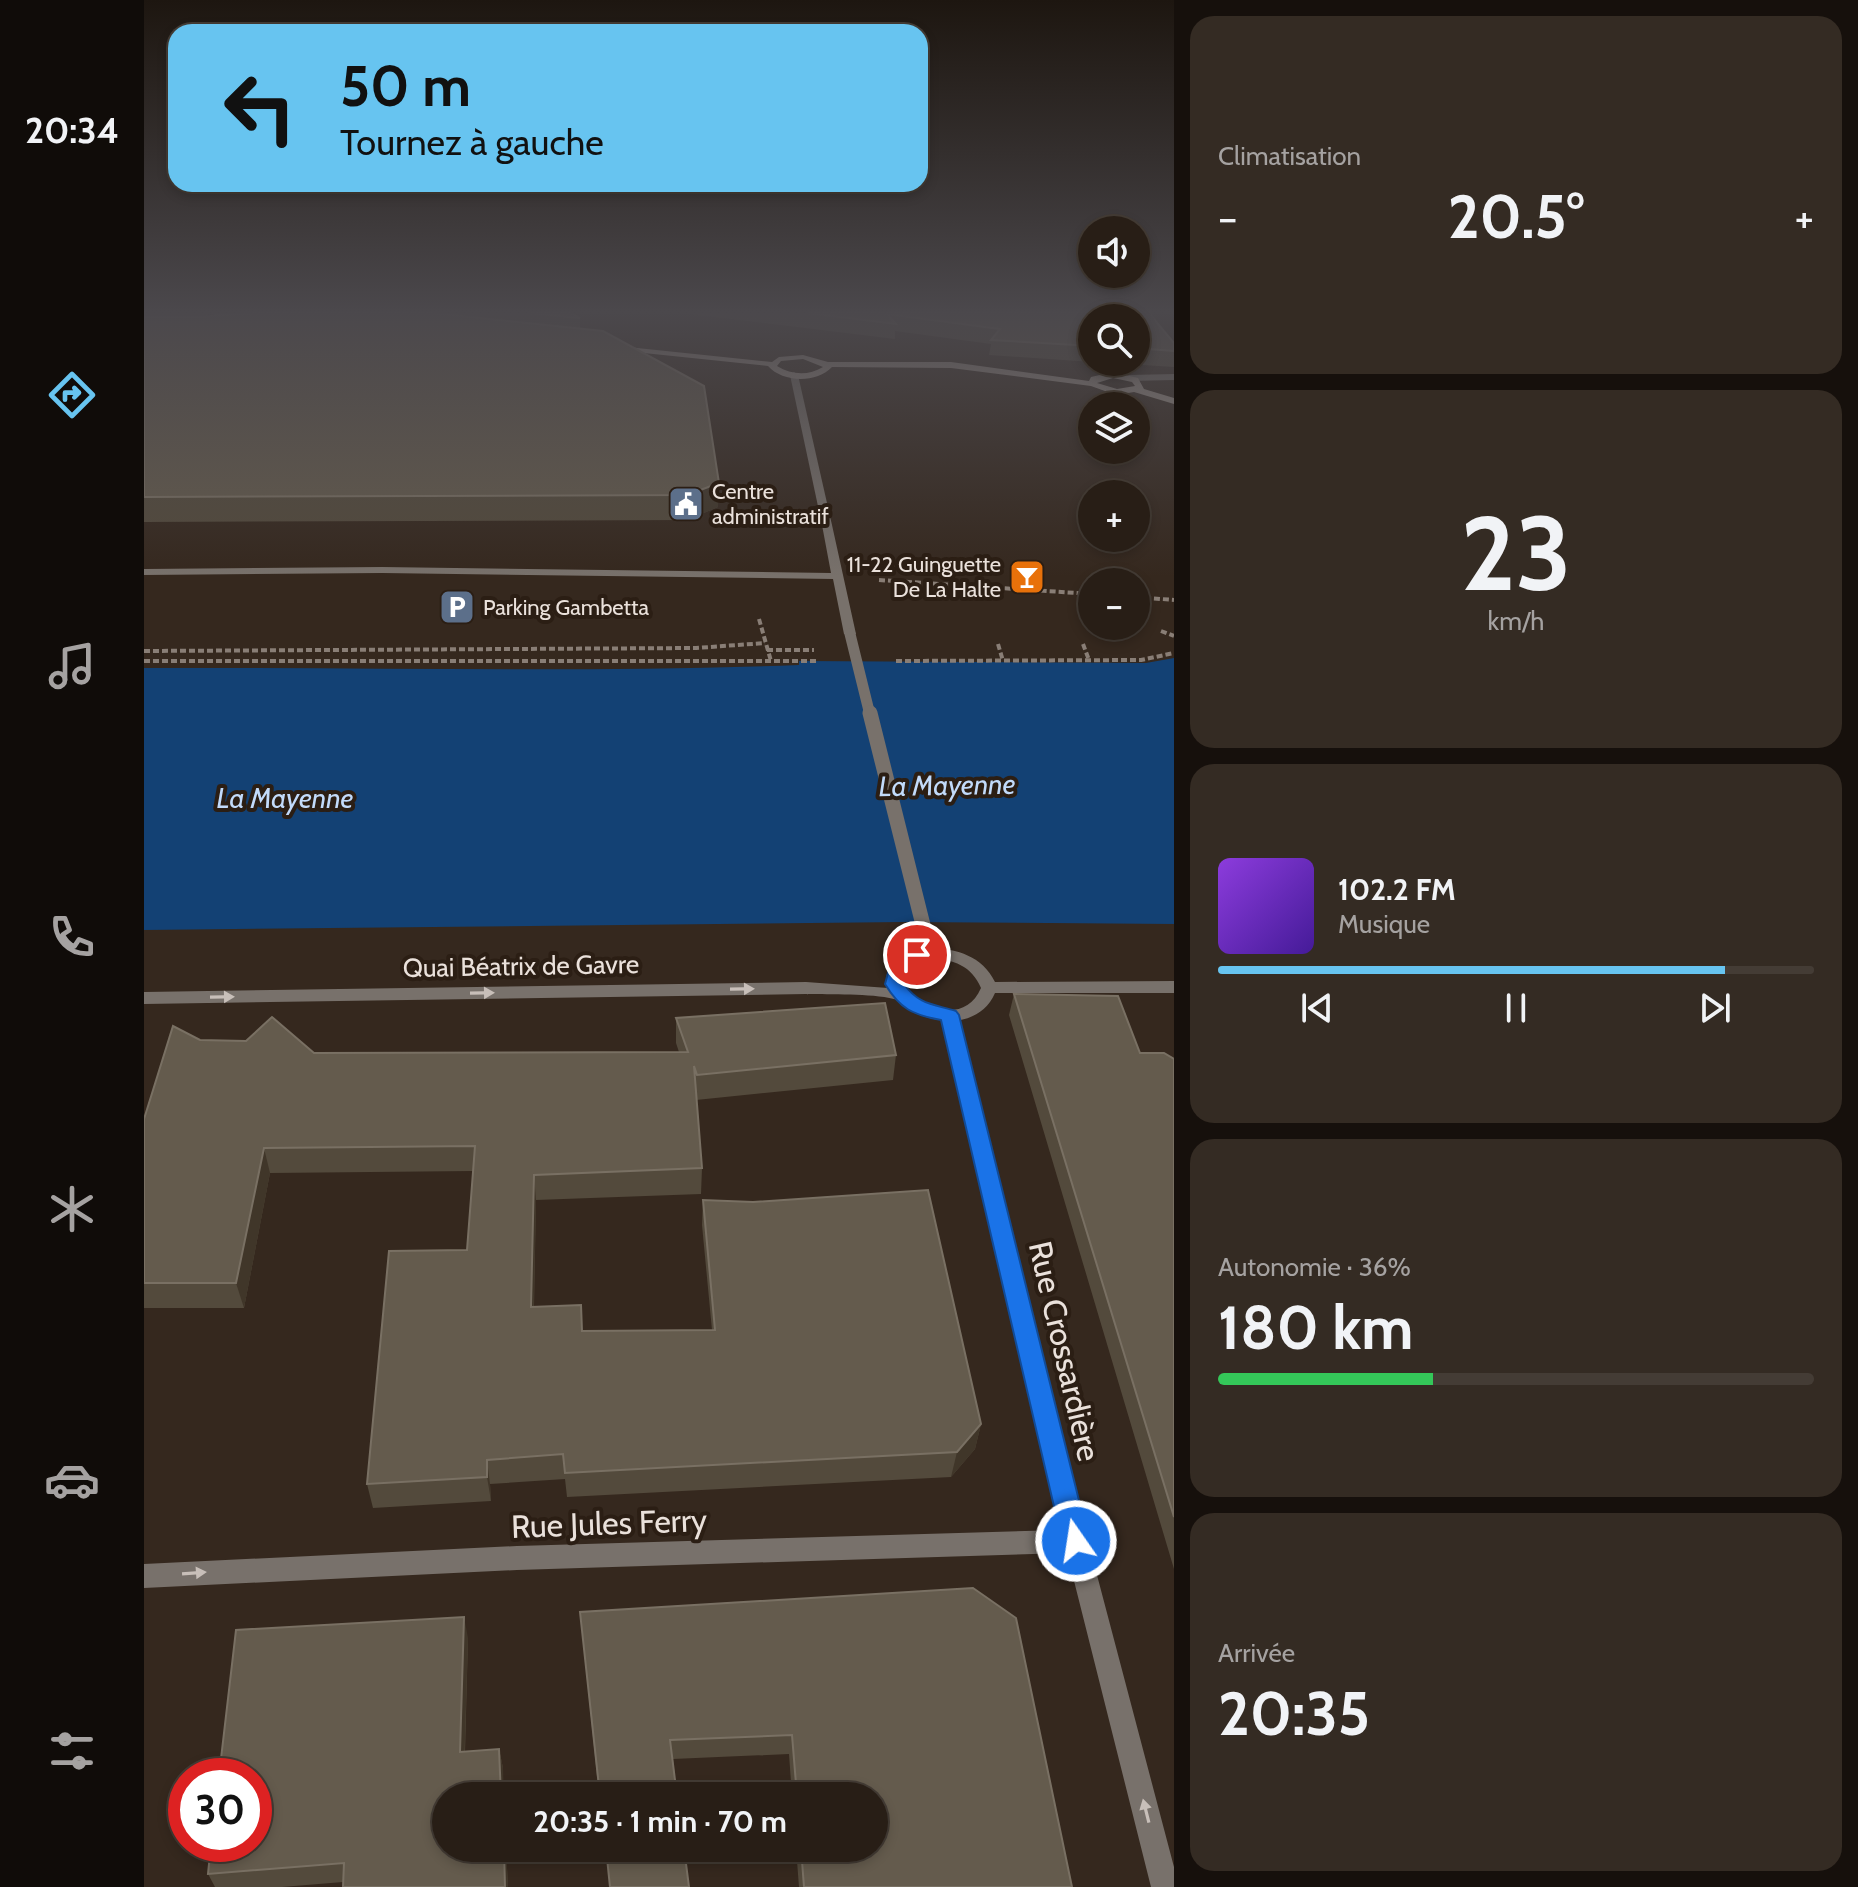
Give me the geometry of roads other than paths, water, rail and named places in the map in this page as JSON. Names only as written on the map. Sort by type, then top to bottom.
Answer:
[{"type":"street","points":[[800,401],[850,634],[930,953]]},
{"type":"street","points":[[144,572],[382,570],[838,576]]},
{"type":"street","points":[[930,953],[944,953],[980,969],[989,988],[987,996],[974,1010],[950,1015],[919,1010],[898,994],[894,984],[898,967],[905,960],[930,953]]},
{"type":"street","points":[[989,988],[1174,987]]},
{"type":"street","name":"Quai Béatrix de Gavre","points":[[144,998],[806,988],[898,994]]},
{"type":"street","name":"Rue Crossardière","points":[[950,1015],[1076,1541],[1165,1887]]},
{"type":"street","name":"Rue Jules Ferry","points":[[144,1576],[243,1569],[1076,1541]]},
{"type":"water","name":"La Mayenne","points":[[1174,658],[1174,924],[904,922],[144,930],[144,668],[635,669],[799,665],[799,661],[1146,663]]},
{"type":"place","name":"Centre administratif","points":[[686,504]]},
{"type":"place","name":"11-22 Guinguette De La Halte","points":[[1027,577]]},
{"type":"place","name":"Parking Gambetta","points":[[457,607]]}]
